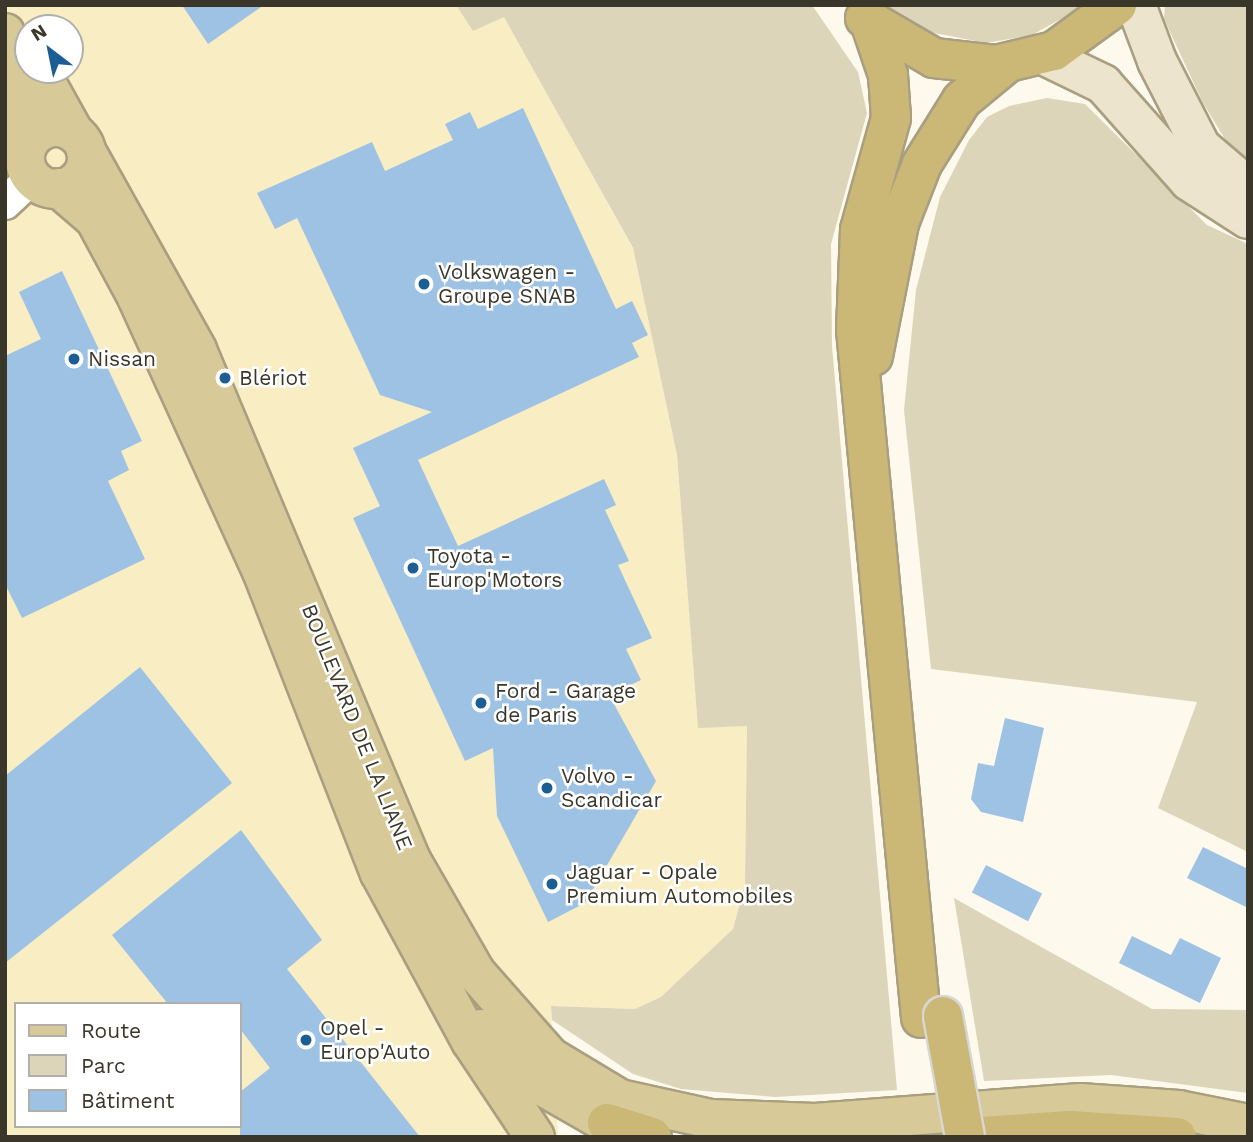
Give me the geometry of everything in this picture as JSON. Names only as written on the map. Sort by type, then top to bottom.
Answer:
[{"type":"highway","points":[[862,14],[934,58],[1007,64],[1043,55],[1082,36],[1117,5]]},
{"type":"highway","points":[[862,14],[891,103],[858,243],[856,330],[889,676],[932,1017],[940,1137]]},
{"type":"highway","points":[[867,431],[874,348],[909,194],[956,107],[1007,64]]},
{"type":"highway","points":[[932,1017],[966,1137],[1070,1130],[1177,1137]]},
{"type":"highway","points":[[607,1123],[652,1137]]},
{"type":"main road","points":[[1136,5],[1197,140],[1248,187]]},
{"type":"main road","points":[[5,33],[21,90],[31,180]]},
{"type":"main road","points":[[1043,55],[1103,84],[1195,186],[1248,219]]},
{"type":"main road","name":"BOULEVARD DE LA LIANE","points":[[47,84],[197,350],[411,860],[476,973],[550,1057],[620,1099],[711,1119],[815,1123],[1080,1103],[1179,1110],[1248,1124]]},
{"type":"main road","points":[[47,128],[80,142],[81,176],[31,180],[47,128]]},
{"type":"main road","name":"BOULEVARD DE LA LIANE","points":[[31,180],[100,227],[168,361],[262,571],[360,829],[427,962],[535,1137]]},
{"type":"main road","points":[[427,962],[480,1028],[530,1076],[607,1123]]},
{"type":"shaded area","points":[[5,5],[456,5],[473,30],[504,16],[633,249],[677,455],[698,727],[747,726],[745,884],[733,929],[662,997],[635,1009],[551,1006],[558,1137],[5,1137]]},
{"type":"green space","points":[[456,5],[812,5],[858,72],[867,113],[831,244],[832,346],[897,1090],[775,1097],[681,1089],[633,1074],[552,1020],[551,1006],[635,1009],[661,997],[733,929],[745,884],[747,726],[698,728],[677,455],[633,248],[504,17],[473,31]]},
{"type":"green space","points":[[883,5],[1086,5],[1032,35],[986,43],[924,31]]},
{"type":"green space","points":[[1165,5],[1248,5],[1248,161],[1228,144],[1203,103],[1164,19]]},
{"type":"green space","points":[[1047,98],[1085,104],[1207,225],[1248,244],[1248,852],[1158,808],[1197,702],[931,669],[904,410],[916,290],[940,197],[969,140],[987,117],[1009,106]]},
{"type":"green space","points":[[954,898],[1152,1009],[1248,1010],[1248,1093],[1111,1075],[984,1081]]},
{"type":"building","points":[[182,5],[264,5],[208,44]]},
{"type":"building","points":[[523,108],[616,309],[632,301],[648,335],[632,343],[639,357],[418,460],[458,546],[604,479],[616,505],[605,510],[629,561],[618,565],[652,638],[626,649],[641,680],[609,695],[656,781],[585,903],[548,922],[497,816],[493,748],[465,761],[353,518],[380,506],[353,448],[432,412],[380,395],[297,218],[275,229],[257,193],[372,142],[385,171],[453,140],[445,124],[470,112],[478,129]]},
{"type":"building","points":[[62,271],[142,441],[121,451],[129,470],[108,481],[145,559],[22,618],[5,584],[5,356],[41,339],[19,292]]},
{"type":"building","points":[[140,667],[232,783],[5,963],[5,776]]},
{"type":"building","points":[[1005,718],[1044,728],[1023,822],[981,812],[971,799],[978,763],[994,766]]},
{"type":"building","points":[[241,830],[322,940],[287,969],[420,1137],[240,1137],[242,1090],[270,1068],[242,1032],[242,1002],[166,1002],[112,935]]},
{"type":"building","points":[[1203,847],[1248,869],[1248,908],[1187,878]]},
{"type":"building","points":[[986,865],[1042,894],[1028,921],[972,893]]},
{"type":"building","points":[[1132,936],[1171,955],[1180,938],[1221,958],[1200,1003],[1119,963]]},
{"type":"place","name":"Volkswagen - Groupe SNAB","points":[[424,284]]},
{"type":"place","name":"Nissan","points":[[74,359]]},
{"type":"place","name":"Blériot","points":[[225,378]]},
{"type":"place","name":"Toyota - Europ'Motors","points":[[413,568]]},
{"type":"place","name":"Ford - Garage de Paris","points":[[481,703]]},
{"type":"place","name":"Volvo - Scandicar","points":[[547,788]]},
{"type":"place","name":"Jaguar - Opale Premium Automobiles","points":[[552,884]]},
{"type":"place","name":"Opel - Europ'Auto","points":[[306,1040]]}]
